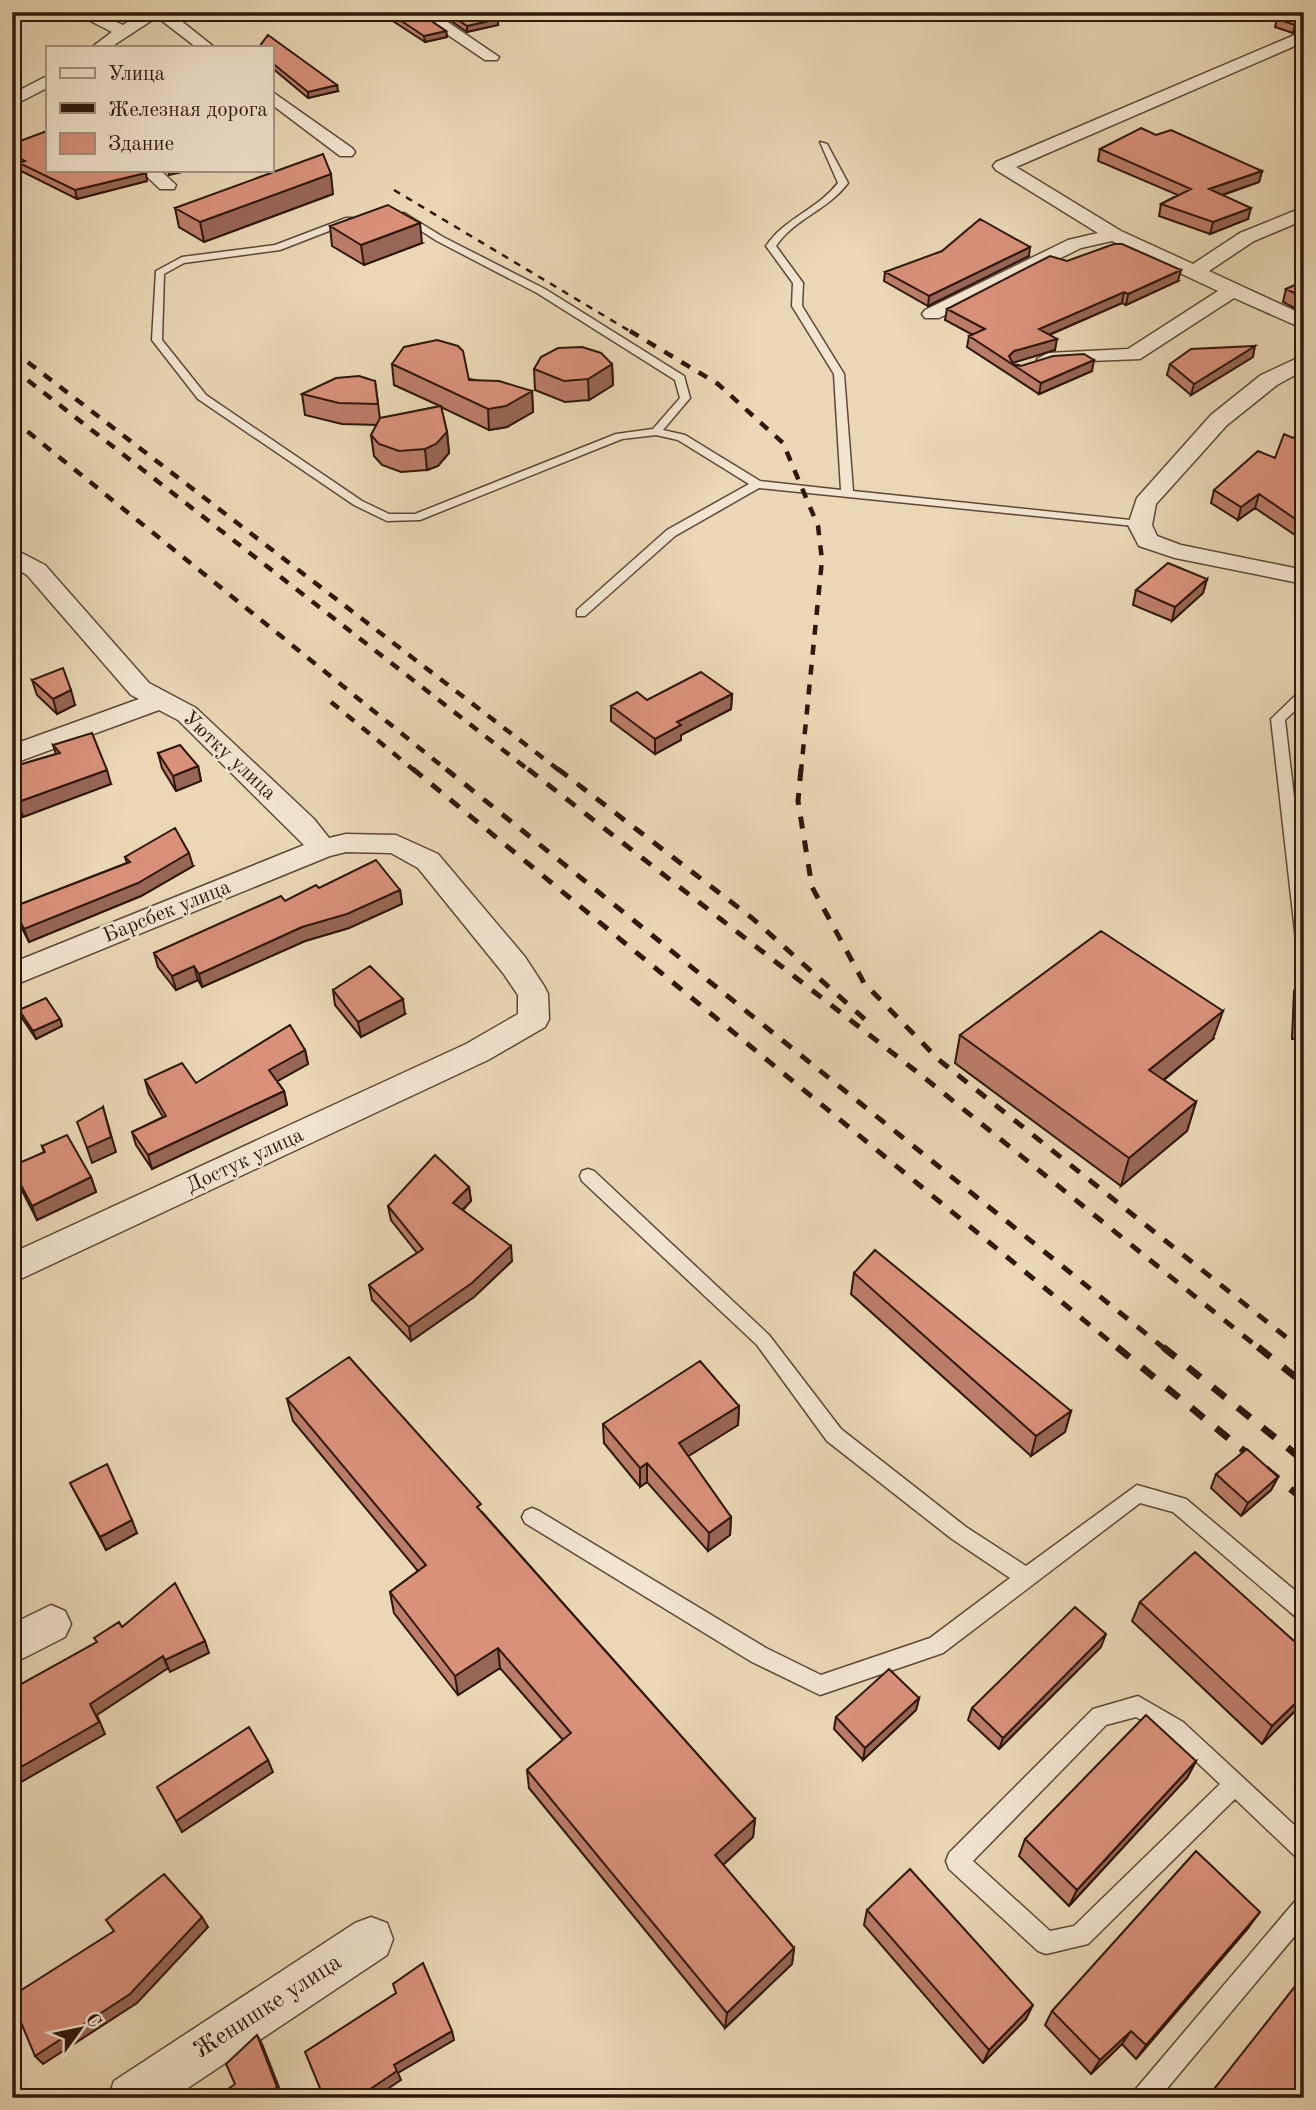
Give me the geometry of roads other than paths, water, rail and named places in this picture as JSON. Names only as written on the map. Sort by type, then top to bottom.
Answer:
[{"type":"street","points":[[81,12],[124,32]]},
{"type":"street","points":[[102,46],[157,12],[205,46]]},
{"type":"street","points":[[422,12],[491,57]]},
{"type":"street","points":[[1304,36],[1002,166],[1114,235],[1304,323]]},
{"type":"street","points":[[12,101],[46,83]]},
{"type":"street","points":[[273,97],[346,152]]},
{"type":"street","points":[[151,172],[167,185]]},
{"type":"street","points":[[1196,271],[1247,237],[1304,213]]},
{"type":"street","points":[[932,314],[1075,244],[1114,235]]},
{"type":"street","points":[[1029,366],[1048,359],[1133,355],[1235,289]]},
{"type":"street","points":[[1304,361],[1269,380],[1219,420],[1145,503],[1140,525],[1147,541],[1175,551],[1304,576]]},
{"type":"street","name":"Уютку улица","points":[[12,555],[24,574],[88,632],[141,690],[187,713],[304,826],[322,849]]},
{"type":"street","points":[[12,755],[161,700]]},
{"type":"street","name":"Барсбек улица","points":[[12,975],[322,849],[346,843],[396,844],[428,861],[514,965],[533,995],[534,1019],[477,1052]]},
{"type":"street","name":"Достук улица","points":[[12,1269],[477,1052]]},
{"type":"street","points":[[12,1645],[51,1625]]},
{"type":"street","name":"Женишке улица","points":[[131,2098],[371,1939]]},
{"type":"lane","points":[[823,144],[843,183],[834,199],[777,234],[771,246],[798,283],[797,306],[839,374],[847,494]]},
{"type":"lane","points":[[395,214],[541,291],[680,377],[685,398],[656,432]]},
{"type":"lane","points":[[359,216],[277,248],[182,260],[159,273],[157,340],[202,397],[358,503],[387,517],[416,518],[620,436],[656,432],[681,437],[757,484],[1140,525]]},
{"type":"lane","points":[[581,613],[671,533],[757,484]]},
{"type":"lane","points":[[1304,695],[1278,719],[1304,949]]},
{"type":"lane","points":[[588,1176],[763,1340],[834,1435],[959,1532],[1027,1578]]},
{"type":"lane","points":[[532,1517],[759,1656],[820,1685],[936,1646],[1137,1494],[1179,1505],[1304,1611]]},
{"type":"lane","points":[[1235,1784],[1080,1936],[1046,1943],[957,1861],[1100,1716],[1138,1706],[1176,1729],[1235,1784],[1304,1849]]},
{"type":"lane","points":[[1143,2098],[1304,1908]]},
{"type":"railway","points":[[394,190],[633,333]]},
{"type":"railway","points":[[630,331],[718,384],[783,443],[818,526],[822,560],[801,771]]},
{"type":"railway","points":[[12,350],[560,771]]},
{"type":"railway","points":[[12,368],[530,771]]},
{"type":"railway","points":[[12,419],[448,771]]},
{"type":"railway","points":[[331,702],[415,771]]},
{"type":"railway","points":[[413,769],[1119,1349]]},
{"type":"railway","points":[[446,769],[1165,1349]]},
{"type":"railway","points":[[528,769],[926,1079],[1260,1349]]},
{"type":"railway","points":[[558,769],[752,918],[869,1023]]},
{"type":"railway","points":[[801,769],[798,801],[812,887],[864,983],[939,1060],[1301,1349]]},
{"type":"railway","points":[[1117,1347],[1304,1500]]},
{"type":"railway","points":[[1163,1347],[1304,1461]]},
{"type":"railway","points":[[1258,1347],[1304,1384]]},
{"type":"railway","points":[[1299,1347],[1304,1351]]}]
